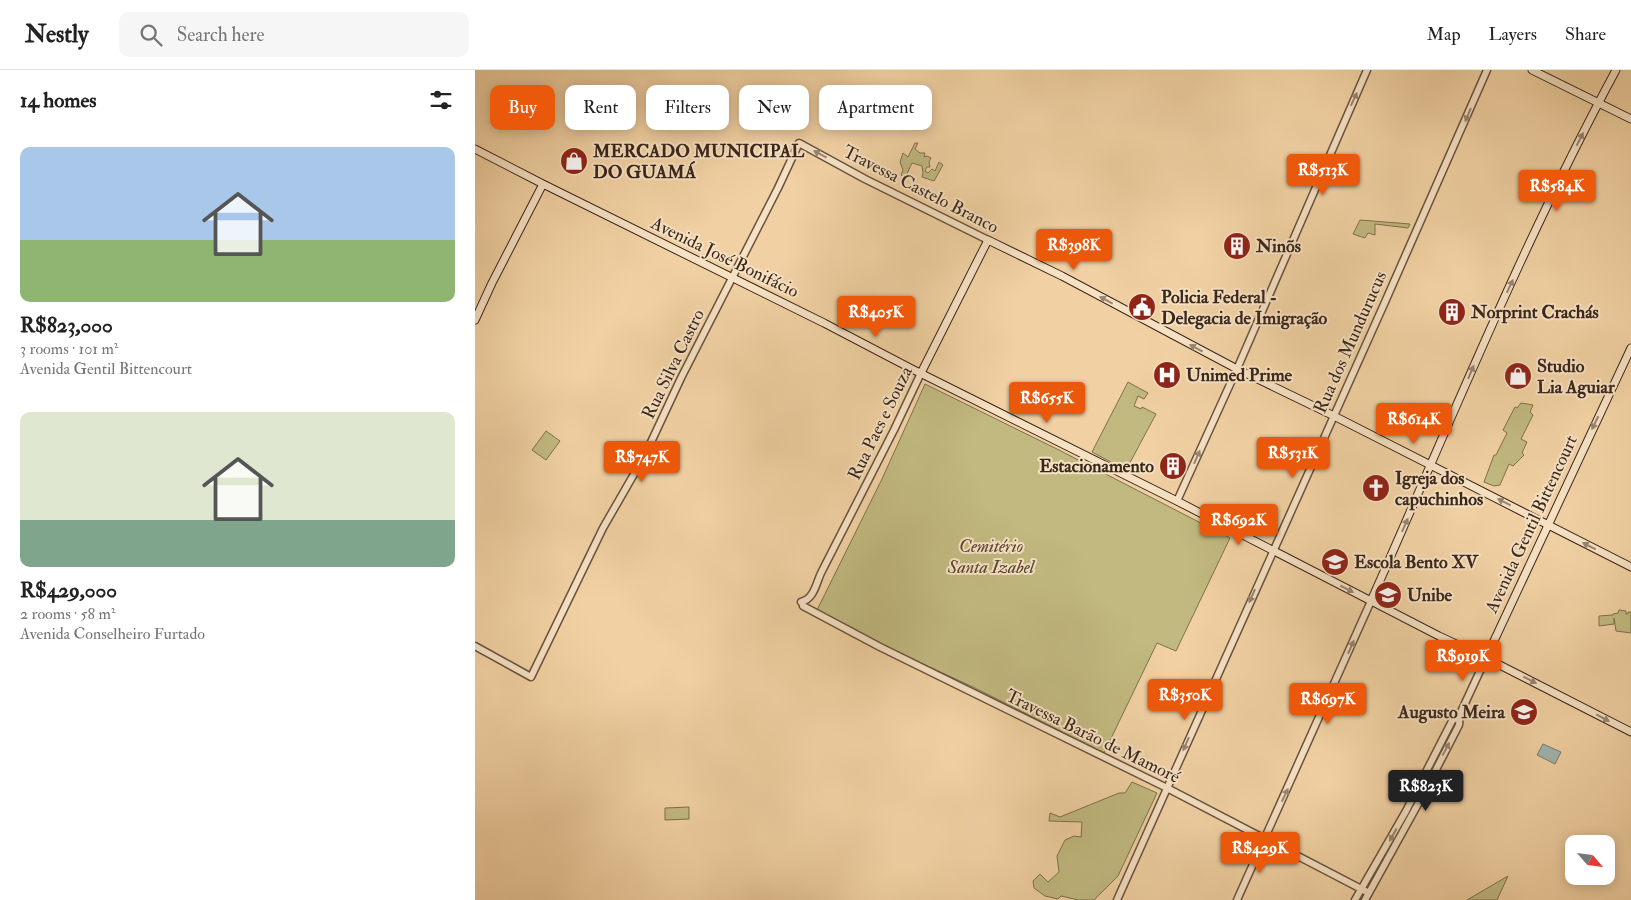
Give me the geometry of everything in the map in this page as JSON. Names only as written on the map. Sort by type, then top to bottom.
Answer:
[{"type":"main road","points":[[1531,70],[1631,119]]},
{"type":"main road","points":[[1371,601],[1482,346],[1555,189],[1616,70]]},
{"type":"main road","name":"Avenida José Bonifácio","points":[[475,149],[1177,501],[1439,636],[1631,732]]},
{"type":"main road","points":[[475,320],[543,184]]},
{"type":"main road","name":"Travessa Castelo Branco","points":[[988,240],[1061,276],[1237,369],[1334,416],[1631,567]]},
{"type":"main road","name":"Rua Paes e Souza","points":[[921,373],[988,240]]},
{"type":"main road","name":"Avenida Gentil Bittencourt","points":[[1486,658],[1631,348]]},
{"type":"street","points":[[1177,501],[1237,369],[1367,70]]},
{"type":"street","name":"Rua dos Mundurucus","points":[[1117,900],[1443,173],[1487,70]]},
{"type":"street","name":"Travessa Castelo Branco","points":[[799,143],[865,179],[988,240]]},
{"type":"street","name":"Rua Silva Castro","points":[[475,646],[531,677],[603,528],[645,455],[681,378],[799,143]]},
{"type":"street","name":"Rua Paes e Souza","points":[[815,612],[812,602],[813,593],[821,573],[921,373]]},
{"type":"street","name":"Travessa Barão de Mamoré","points":[[813,593],[802,604],[845,629],[983,699],[1167,788],[1366,891]]},
{"type":"street","points":[[1237,900],[1371,601]]},
{"type":"street","name":"Avenida Gentil Bittencourt","points":[[1365,900],[1366,891],[1406,811],[1452,721],[1460,714],[1486,658]]},
{"type":"street","name":"Avenida Gentil Bittencourt","points":[[1355,900],[1366,891]]},
{"type":"green space","points":[[915,143],[918,143],[915,149],[920,153],[925,153],[924,157],[931,158],[929,162],[930,167],[927,167],[925,171],[928,173],[932,169],[935,171],[939,162],[943,165],[934,181],[922,177],[922,166],[912,163],[905,178],[901,175],[903,170],[900,162],[903,153],[908,157]]},
{"type":"green space","points":[[1360,220],[1410,224],[1408,228],[1375,224],[1375,235],[1368,233],[1365,238],[1353,234]]},
{"type":"green space","points":[[1128,382],[1148,393],[1144,399],[1138,396],[1134,406],[1141,409],[1142,407],[1156,414],[1126,470],[1092,452]]},
{"type":"green space","name":"Cemitério Santa Izabel","points":[[925,384],[1230,538],[1176,651],[1157,643],[1104,753],[975,688],[882,645],[817,610],[882,479]]},
{"type":"green space","points":[[1521,403],[1533,405],[1530,412],[1533,415],[1521,439],[1527,442],[1522,453],[1524,455],[1513,466],[1509,464],[1500,485],[1494,486],[1484,482],[1494,455],[1496,455],[1507,433],[1503,430],[1515,407],[1517,408]]},
{"type":"green space","points":[[546,431],[560,441],[546,460],[532,450]]},
{"type":"green space","points":[[1619,610],[1626,611],[1626,614],[1631,612],[1631,633],[1616,631],[1614,618],[1614,624],[1599,626],[1599,616],[1613,615],[1618,613]]},
{"type":"green space","points":[[1132,782],[1157,793],[1118,876],[1094,900],[1078,900],[1061,896],[1058,899],[1045,896],[1034,888],[1033,881],[1040,874],[1048,882],[1059,872],[1057,856],[1065,840],[1074,836],[1081,837],[1082,822],[1049,821],[1050,813],[1060,817],[1119,793],[1125,793]]},
{"type":"green space","points":[[689,807],[689,819],[665,820],[665,808]]},
{"type":"green space","points":[[1508,876],[1497,900],[1467,900]]},
{"type":"water","points":[[1455,719],[1458,721],[1362,900],[1358,900],[1393,840]]},
{"type":"water","points":[[1543,744],[1561,752],[1555,764],[1537,755]]},
{"type":"place","name":"MERCADO MUNICIPAL DO GUAMÁ","points":[[574,161]]},
{"type":"place","name":"Ninõs","points":[[1237,246]]},
{"type":"place","name":"Policia Federal - Delegacia de Imigração","points":[[1142,307]]},
{"type":"place","name":"Norprint Crachás","points":[[1452,312]]},
{"type":"place","name":"Unimed Prime","points":[[1167,375]]},
{"type":"place","name":"Studio Lia Aguiar","points":[[1518,376]]},
{"type":"place","name":"Estacionamento","points":[[1173,466]]},
{"type":"place","name":"Igreja dos capuchinhos","points":[[1376,488]]},
{"type":"place","name":"Escola Bento XV","points":[[1335,562]]},
{"type":"place","name":"Unibe","points":[[1388,595]]},
{"type":"place","name":"Augusto Meira","points":[[1524,712]]}]
